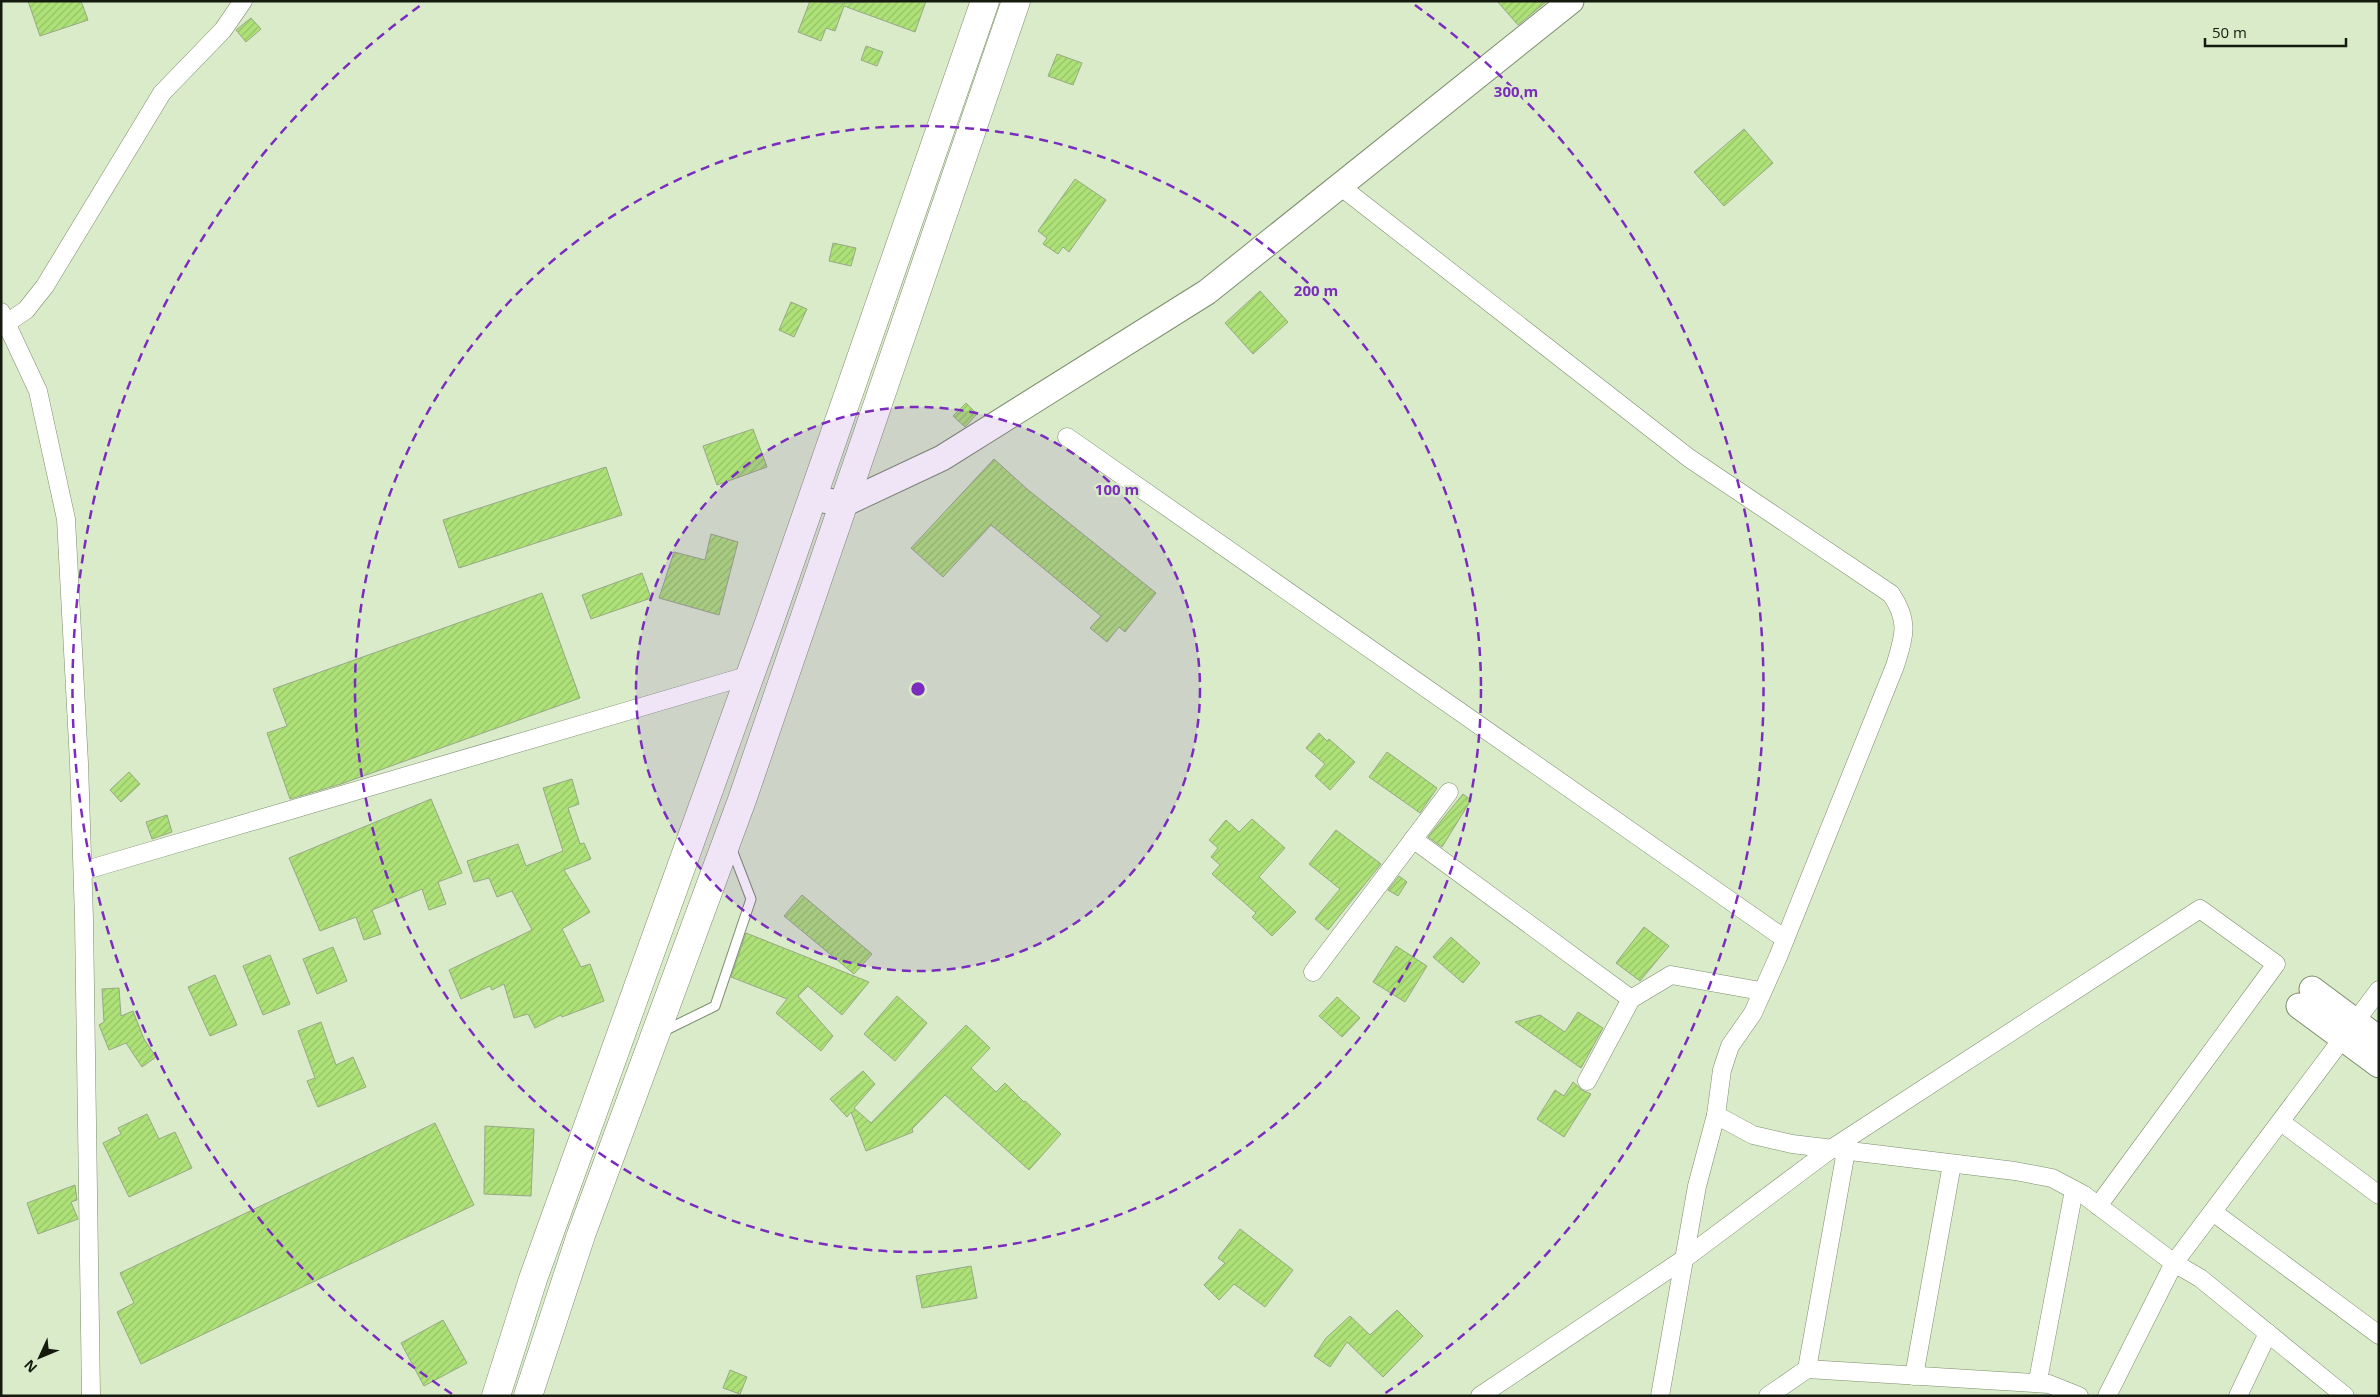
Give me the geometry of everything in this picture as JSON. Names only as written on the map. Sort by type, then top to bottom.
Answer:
[{"type":"highway","points":[[496,1396],[533,1279],[813,498],[986,1]]},
{"type":"highway","points":[[528,1396],[581,1235],[728,838],[1016,1]]},
{"type":"street","points":[[91,1396],[83,871],[66,519],[38,391],[3,320],[26,310],[45,286],[162,93],[223,30],[243,1]]},
{"type":"street","points":[[813,498],[844,504],[942,458],[1207,292],[1571,1]]},
{"type":"street","points":[[1340,186],[1689,458],[1891,594],[1900,608],[1904,622],[1903,637],[1895,666],[1785,939],[1753,1013],[1730,1046],[1722,1070],[1716,1115],[1697,1186],[1660,1396]]},
{"type":"street","points":[[1067,437],[1785,939]]},
{"type":"street","points":[[83,871],[750,675]]},
{"type":"street","points":[[1313,972],[1449,792]]},
{"type":"street","points":[[1413,839],[1631,999]]},
{"type":"street","points":[[1480,1396],[1684,1259],[1839,1150],[2200,909],[2276,964],[2098,1206]]},
{"type":"street","points":[[1587,1080],[1631,999],[1671,975],[1755,990]]},
{"type":"street","points":[[2107,1396],[2174,1263],[2379,990]]},
{"type":"street","points":[[2306,998],[2349,1030],[2379,1065]]},
{"type":"street","points":[[2349,1030],[2379,1039]]},
{"type":"street","points":[[1716,1115],[1753,1135],[1792,1144],[2052,1178],[2098,1206],[2174,1263],[2200,1278],[2345,1396]]},
{"type":"street","points":[[2280,1122],[2379,1195]]},
{"type":"street","points":[[1807,1369],[1839,1150]]},
{"type":"street","points":[[1914,1376],[1952,1164]]},
{"type":"street","points":[[2038,1375],[2074,1190]]},
{"type":"street","points":[[2213,1212],[2379,1335]]},
{"type":"street","points":[[2238,1396],[2268,1333]]},
{"type":"street","points":[[1768,1396],[1807,1369],[2049,1384],[2079,1396]]},
{"type":"lane","points":[[655,1035],[714,1006],[751,899],[728,838]]},
{"type":"building","points":[[28,1],[81,1],[88,20],[40,36]]},
{"type":"building","points":[[810,1],[837,3],[926,1],[915,32],[844,6],[835,31],[826,28],[821,41],[798,32]]},
{"type":"building","points":[[1497,1],[1547,1],[1518,25]]},
{"type":"building","points":[[251,18],[261,29],[246,42],[236,30]]},
{"type":"building","points":[[866,46],[883,52],[877,66],[861,60]]},
{"type":"building","points":[[1057,54],[1082,63],[1073,85],[1048,76]]},
{"type":"building","points":[[1744,129],[1773,163],[1724,206],[1694,172]]},
{"type":"building","points":[[1075,179],[1106,200],[1069,252],[1063,247],[1058,254],[1043,244],[1047,238],[1038,231]]},
{"type":"building","points":[[833,243],[856,248],[851,266],[829,261]]},
{"type":"building","points":[[1260,291],[1288,322],[1253,354],[1225,323]]},
{"type":"building","points":[[791,302],[807,309],[794,337],[779,330]]},
{"type":"building","points":[[966,403],[977,414],[965,427],[953,416]]},
{"type":"building","points":[[753,429],[767,467],[717,485],[703,446]]},
{"type":"building","points":[[994,459],[1027,489],[1156,593],[1125,632],[1119,627],[1107,642],[1090,628],[1101,616],[991,525],[943,577],[911,548]]},
{"type":"building","points":[[606,467],[622,515],[459,568],[443,520]]},
{"type":"building","points":[[711,534],[738,542],[719,615],[659,598],[674,552],[705,560]]},
{"type":"building","points":[[642,573],[651,598],[591,619],[582,595]]},
{"type":"building","points":[[542,593],[580,698],[341,784],[290,799],[267,733],[287,726],[273,689]]},
{"type":"building","points":[[1319,733],[1327,741],[1329,739],[1355,762],[1330,790],[1315,776],[1325,764],[1306,748]]},
{"type":"building","points":[[1387,752],[1437,788],[1420,813],[1369,777]]},
{"type":"building","points":[[129,772],[140,784],[121,802],[110,790]]},
{"type":"building","points":[[572,779],[579,804],[568,808],[580,844],[584,843],[591,859],[564,870],[590,912],[562,929],[581,967],[590,964],[604,1001],[562,1017],[561,1015],[535,1028],[528,1014],[514,1018],[504,984],[492,990],[490,986],[461,999],[449,970],[532,930],[512,891],[497,897],[489,878],[474,882],[467,861],[518,844],[526,866],[563,851],[543,788]]},
{"type":"building","points":[[1463,794],[1471,800],[1442,847],[1428,837]]},
{"type":"building","points":[[431,799],[462,873],[438,882],[446,904],[429,910],[422,889],[372,910],[381,934],[364,940],[356,917],[320,931],[289,858]]},
{"type":"building","points":[[167,815],[172,832],[152,839],[146,822]]},
{"type":"building","points":[[1252,819],[1285,848],[1259,877],[1296,912],[1272,936],[1252,917],[1256,913],[1212,874],[1220,865],[1211,857],[1218,848],[1209,840],[1226,820],[1239,832]]},
{"type":"building","points":[[1336,830],[1381,864],[1328,930],[1315,919],[1340,889],[1309,864]]},
{"type":"building","points":[[1399,876],[1407,882],[1398,896],[1388,890]]},
{"type":"building","points":[[802,895],[872,954],[854,974],[784,916]]},
{"type":"building","points":[[1644,927],[1669,946],[1640,981],[1616,963]]},
{"type":"building","points":[[746,933],[869,982],[842,1015],[808,986],[798,996],[833,1036],[821,1051],[776,1013],[787,999],[731,977]]},
{"type":"building","points":[[1451,937],[1480,963],[1463,983],[1433,957]]},
{"type":"building","points":[[1396,946],[1427,966],[1405,1002],[1373,982]]},
{"type":"building","points":[[333,947],[347,981],[317,994],[303,959]]},
{"type":"building","points":[[270,955],[290,1004],[263,1015],[243,966]]},
{"type":"building","points":[[215,975],[237,1025],[210,1036],[188,987]]},
{"type":"building","points":[[119,988],[121,1016],[133,1011],[144,1039],[156,1057],[142,1067],[126,1043],[109,1050],[99,1025],[104,1022],[102,989]]},
{"type":"building","points":[[897,996],[927,1023],[895,1061],[864,1034]]},
{"type":"building","points":[[1337,997],[1360,1018],[1342,1037],[1319,1016]]},
{"type":"building","points":[[1578,1012],[1603,1028],[1581,1068],[1515,1022],[1540,1015],[1565,1032]]},
{"type":"building","points":[[321,1022],[336,1065],[353,1057],[366,1087],[318,1107],[307,1081],[315,1078],[298,1031]]},
{"type":"building","points":[[966,1025],[990,1048],[971,1068],[996,1092],[1005,1083],[1061,1134],[1029,1170],[945,1095],[912,1129],[913,1132],[866,1151],[851,1112],[847,1117],[830,1099],[863,1071],[875,1084],[854,1108],[871,1123]]},
{"type":"building","points":[[1573,1082],[1582,1090],[1591,1094],[1564,1137],[1537,1119],[1555,1090],[1564,1096]]},
{"type":"building","points":[[147,1114],[159,1139],[175,1132],[192,1168],[129,1197],[103,1143],[121,1134],[118,1128]]},
{"type":"building","points":[[435,1123],[474,1205],[141,1364],[117,1312],[134,1303],[120,1273]]},
{"type":"building","points":[[485,1126],[534,1129],[531,1196],[484,1194]]},
{"type":"building","points":[[75,1185],[77,1200],[71,1202],[78,1219],[38,1234],[27,1203]]},
{"type":"building","points":[[1240,1229],[1293,1270],[1265,1307],[1234,1284],[1219,1300],[1204,1285],[1225,1263],[1218,1258]]},
{"type":"building","points":[[971,1266],[977,1298],[922,1308],[916,1276]]},
{"type":"building","points":[[1397,1310],[1423,1336],[1383,1377],[1347,1342],[1330,1367],[1314,1356],[1326,1338],[1350,1316],[1370,1335]]},
{"type":"building","points":[[443,1320],[467,1363],[424,1386],[401,1343]]},
{"type":"building","points":[[730,1370],[747,1377],[740,1394],[723,1388]]}]
